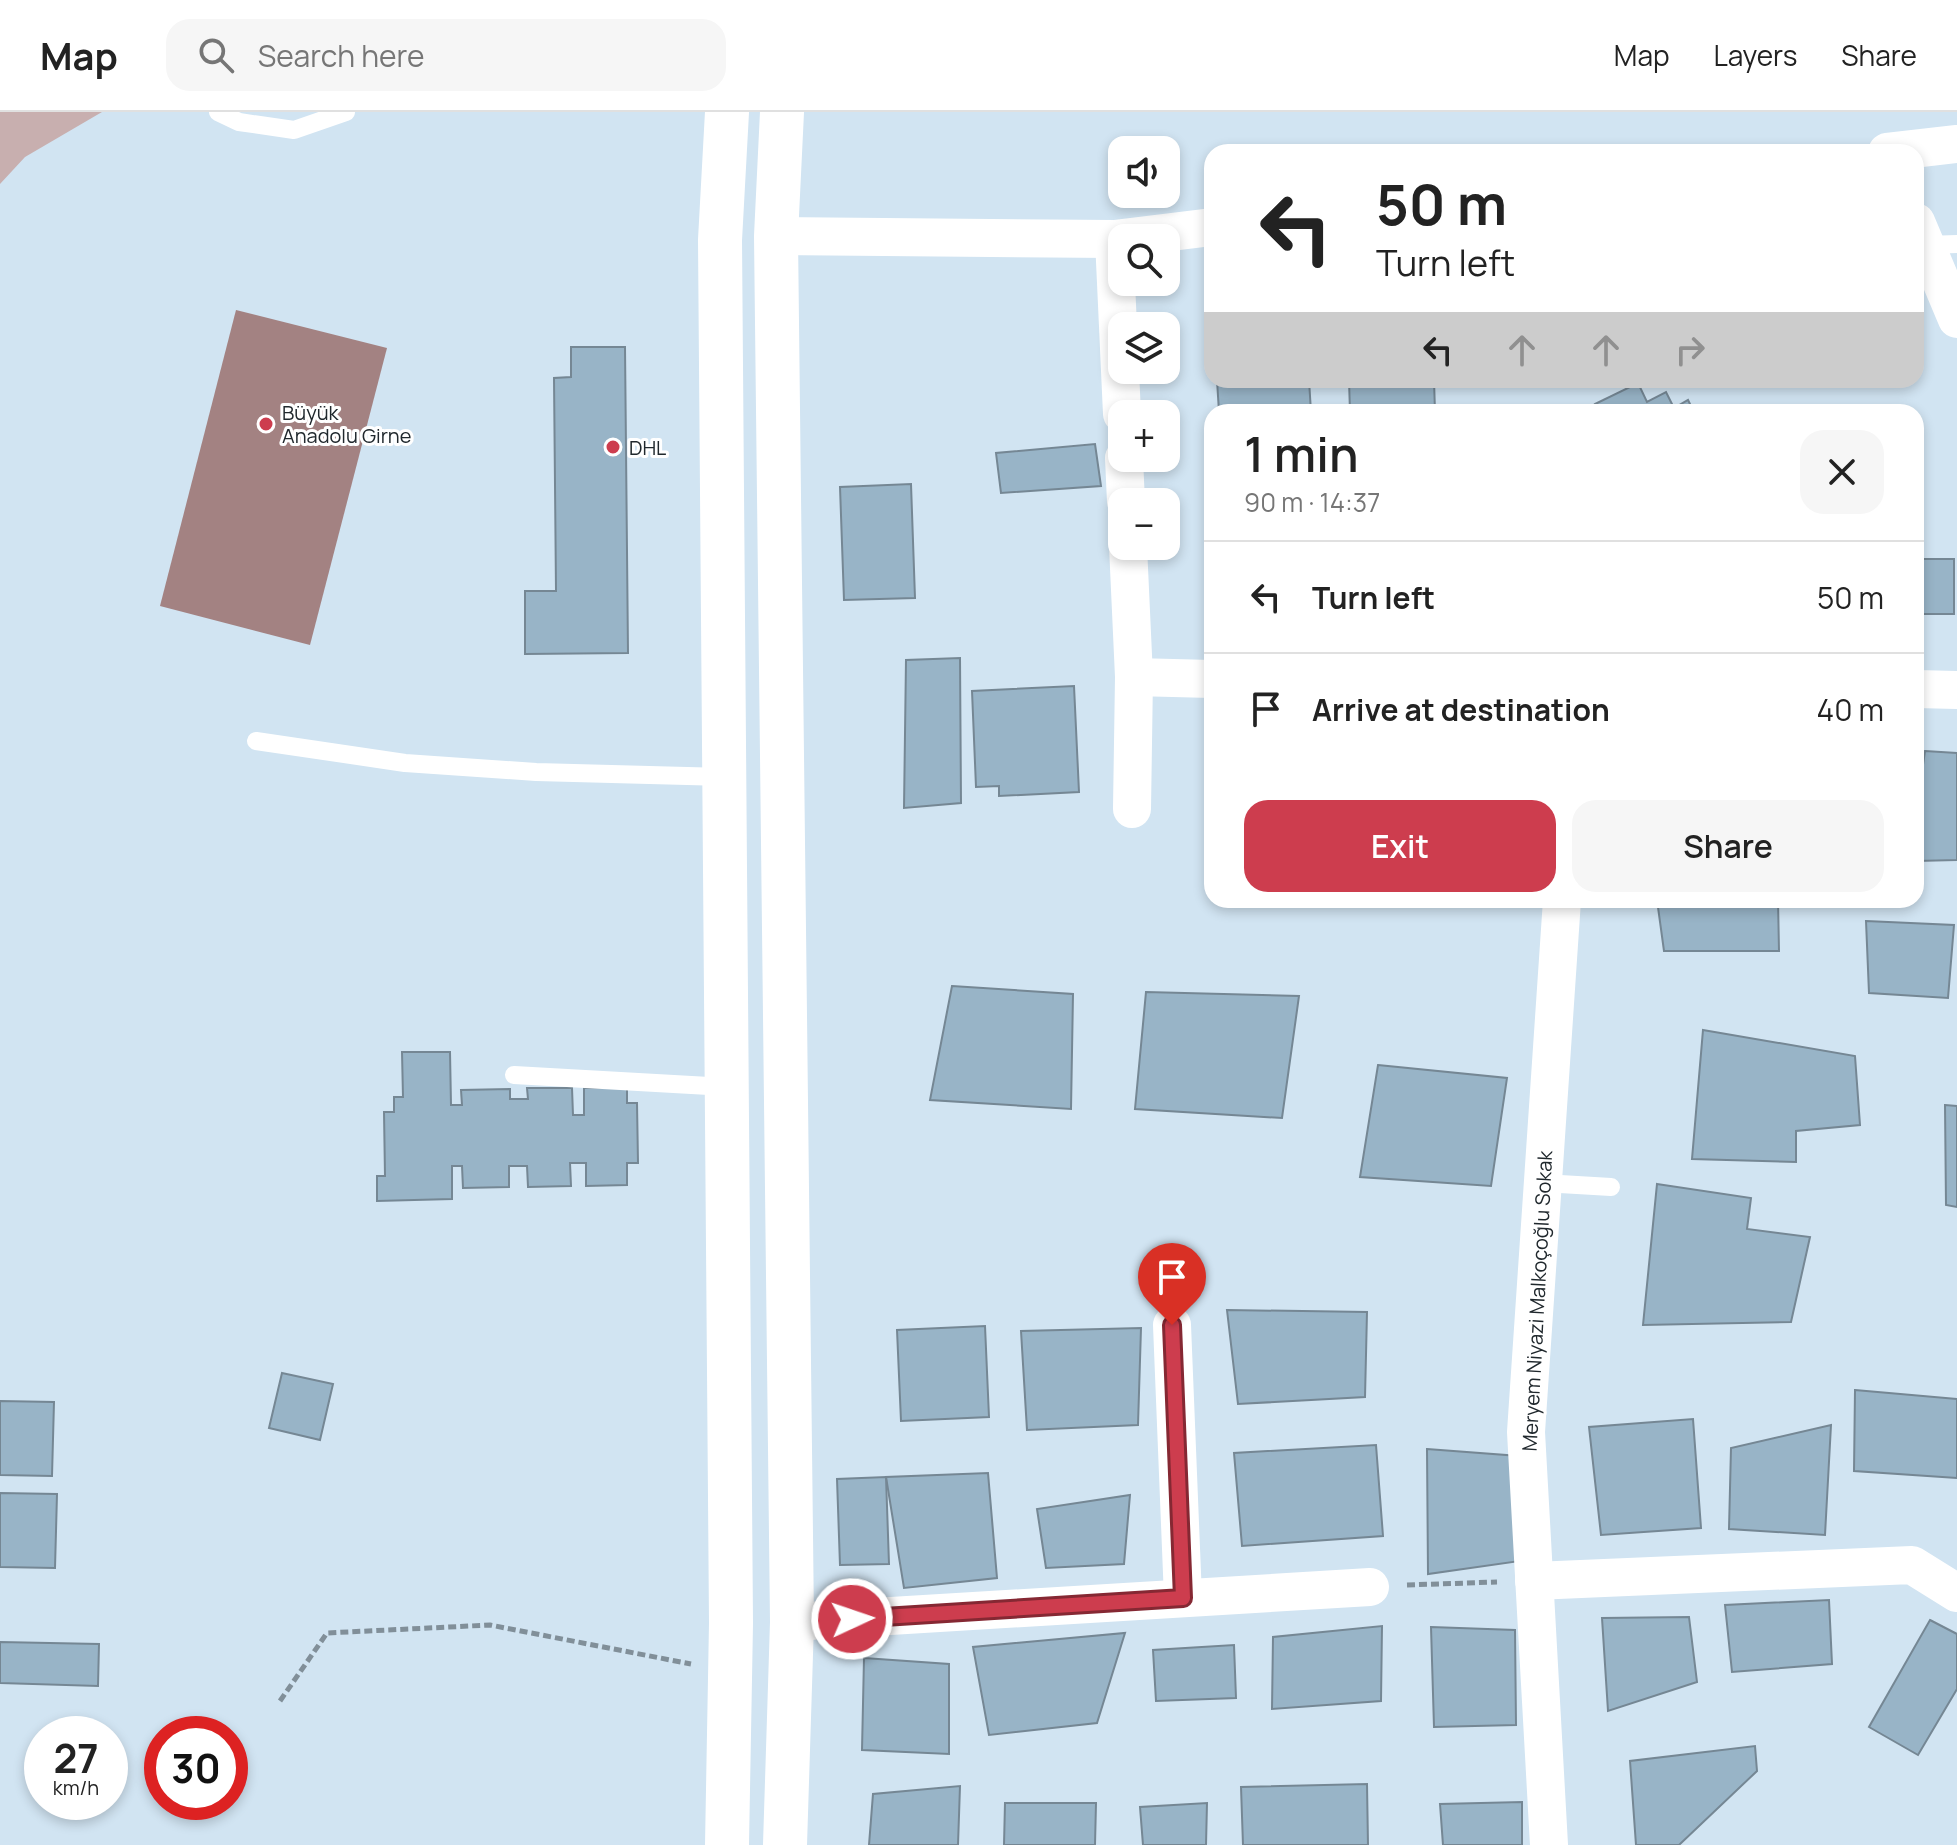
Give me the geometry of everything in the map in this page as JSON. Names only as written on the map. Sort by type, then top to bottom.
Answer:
[{"type":"main road","points":[[727,112],[720,240],[731,1672],[727,1845]]},
{"type":"main road","points":[[782,112],[776,236],[792,1622],[785,1845]]},
{"type":"street","points":[[1924,148],[1957,144]]},
{"type":"street","points":[[1180,231],[1204,228]]},
{"type":"street","points":[[776,236],[1108,239]]},
{"type":"street","points":[[1933,237],[1957,319]]},
{"type":"street","points":[[1117,296],[1121,400]]},
{"type":"street","points":[[1129,560],[1134,677],[1132,809]]},
{"type":"street","points":[[1134,677],[1204,679]]},
{"type":"street","points":[[1924,689],[1957,690]]},
{"type":"street","name":"Meryem Niyazi Malkoçoğlu Sokak","points":[[1549,1845],[1526,1432],[1561,908]]},
{"type":"street","points":[[1172,1325],[1183,1598]]},
{"type":"street","points":[[1534,1581],[1912,1565],[1957,1593]]},
{"type":"street","points":[[792,1622],[1370,1587]]},
{"type":"lane","points":[[218,112],[239,122],[294,130],[346,112]]},
{"type":"lane","points":[[256,741],[405,763],[536,772],[725,777]]},
{"type":"lane","points":[[514,1075],[727,1087]]},
{"type":"lane","points":[[1543,1183],[1611,1187]]},
{"type":"path","points":[[1370,1587],[1534,1581]]},
{"type":"path","points":[[280,1701],[327,1633],[490,1625],[731,1672]]},
{"type":"shaded area","points":[[0,112],[102,112],[25,157],[0,184]]},
{"type":"shaded area","points":[[236,310],[387,348],[310,645],[160,606]]},
{"type":"building","points":[[571,347],[625,347],[628,653],[525,654],[525,591],[556,591],[554,378],[571,377]]},
{"type":"building","points":[[1218,388],[1310,388],[1310,404],[1218,404]]},
{"type":"building","points":[[1349,388],[1434,388],[1435,404],[1350,404]]},
{"type":"building","points":[[1628,388],[1640,388],[1647,402],[1666,392],[1672,404],[1595,404]]},
{"type":"building","points":[[1095,444],[1101,486],[1001,493],[996,453]]},
{"type":"building","points":[[911,484],[915,598],[844,600],[840,487]]},
{"type":"building","points":[[1924,559],[1954,559],[1954,614],[1924,614]]},
{"type":"building","points":[[960,658],[961,803],[904,808],[906,660]]},
{"type":"building","points":[[1074,686],[1079,792],[999,796],[999,786],[976,787],[972,691]]},
{"type":"building","points":[[1925,751],[1957,753],[1957,860],[1924,861]]},
{"type":"building","points":[[1658,908],[1778,908],[1779,951],[1664,951]]},
{"type":"building","points":[[1866,921],[1954,925],[1948,998],[1869,993]]},
{"type":"building","points":[[952,986],[1073,994],[1071,1109],[930,1100]]},
{"type":"building","points":[[1146,992],[1299,996],[1282,1118],[1135,1109]]},
{"type":"building","points":[[1703,1030],[1855,1056],[1860,1125],[1796,1131],[1796,1162],[1692,1159]]},
{"type":"building","points":[[402,1052],[450,1052],[451,1105],[462,1105],[461,1090],[510,1089],[510,1099],[528,1099],[527,1088],[572,1088],[573,1115],[584,1115],[584,1088],[627,1087],[627,1103],[637,1103],[638,1163],[627,1163],[627,1185],[586,1186],[586,1163],[570,1163],[571,1186],[528,1187],[527,1166],[509,1166],[509,1187],[463,1188],[462,1166],[452,1166],[452,1199],[377,1201],[377,1176],[385,1176],[384,1112],[394,1112],[394,1097],[403,1097]]},
{"type":"building","points":[[1378,1065],[1507,1078],[1491,1186],[1360,1177]]},
{"type":"building","points":[[1945,1105],[1957,1106],[1957,1207],[1946,1205]]},
{"type":"building","points":[[1657,1184],[1751,1198],[1747,1229],[1810,1237],[1791,1322],[1643,1325]]},
{"type":"building","points":[[1227,1310],[1367,1312],[1365,1397],[1238,1404]]},
{"type":"building","points":[[985,1326],[989,1417],[901,1421],[897,1330]]},
{"type":"building","points":[[1141,1328],[1138,1425],[1027,1430],[1021,1331]]},
{"type":"building","points":[[282,1373],[333,1384],[320,1440],[269,1428]]},
{"type":"building","points":[[1855,1390],[1957,1399],[1957,1478],[1854,1471]]},
{"type":"building","points":[[0,1401],[54,1402],[52,1476],[0,1475]]},
{"type":"building","points":[[1693,1419],[1701,1528],[1601,1535],[1589,1427]]},
{"type":"building","points":[[1831,1425],[1825,1535],[1729,1529],[1731,1448]]},
{"type":"building","points":[[1376,1445],[1383,1536],[1242,1546],[1234,1453]]},
{"type":"building","points":[[1427,1449],[1519,1456],[1520,1561],[1428,1574]]},
{"type":"building","points":[[988,1473],[997,1578],[904,1588],[886,1477]]},
{"type":"building","points":[[886,1477],[889,1564],[840,1565],[837,1479]]},
{"type":"building","points":[[0,1493],[57,1494],[55,1568],[0,1567]]},
{"type":"building","points":[[1130,1495],[1124,1564],[1046,1568],[1037,1509]]},
{"type":"building","points":[[1829,1600],[1832,1664],[1732,1672],[1725,1605]]},
{"type":"building","points":[[1689,1617],[1697,1682],[1608,1711],[1602,1618]]},
{"type":"building","points":[[1930,1620],[1957,1634],[1957,1689],[1918,1755],[1869,1727]]},
{"type":"building","points":[[1382,1626],[1381,1701],[1272,1709],[1273,1637]]},
{"type":"building","points":[[1431,1627],[1515,1630],[1516,1725],[1434,1727]]},
{"type":"building","points":[[1125,1633],[1097,1723],[989,1735],[973,1647]]},
{"type":"building","points":[[0,1642],[99,1644],[98,1686],[0,1683]]},
{"type":"building","points":[[1234,1645],[1236,1698],[1156,1701],[1153,1650]]},
{"type":"building","points":[[864,1658],[949,1664],[949,1754],[862,1750]]},
{"type":"building","points":[[1755,1746],[1757,1771],[1679,1845],[1636,1845],[1630,1761]]},
{"type":"building","points":[[1367,1784],[1368,1845],[1243,1845],[1241,1787]]},
{"type":"building","points":[[960,1786],[958,1845],[869,1845],[873,1794]]},
{"type":"building","points":[[1522,1802],[1522,1845],[1443,1845],[1440,1804]]},
{"type":"building","points":[[1005,1803],[1096,1803],[1095,1845],[1004,1845]]},
{"type":"building","points":[[1207,1803],[1206,1845],[1143,1845],[1140,1807]]},
{"type":"place","name":"Büyük Anadolu Girne","points":[[266,424]]},
{"type":"place","name":"DHL","points":[[613,447]]},
{"type":"route","points":[[852,1619],[1183,1598],[1172,1325]]}]
